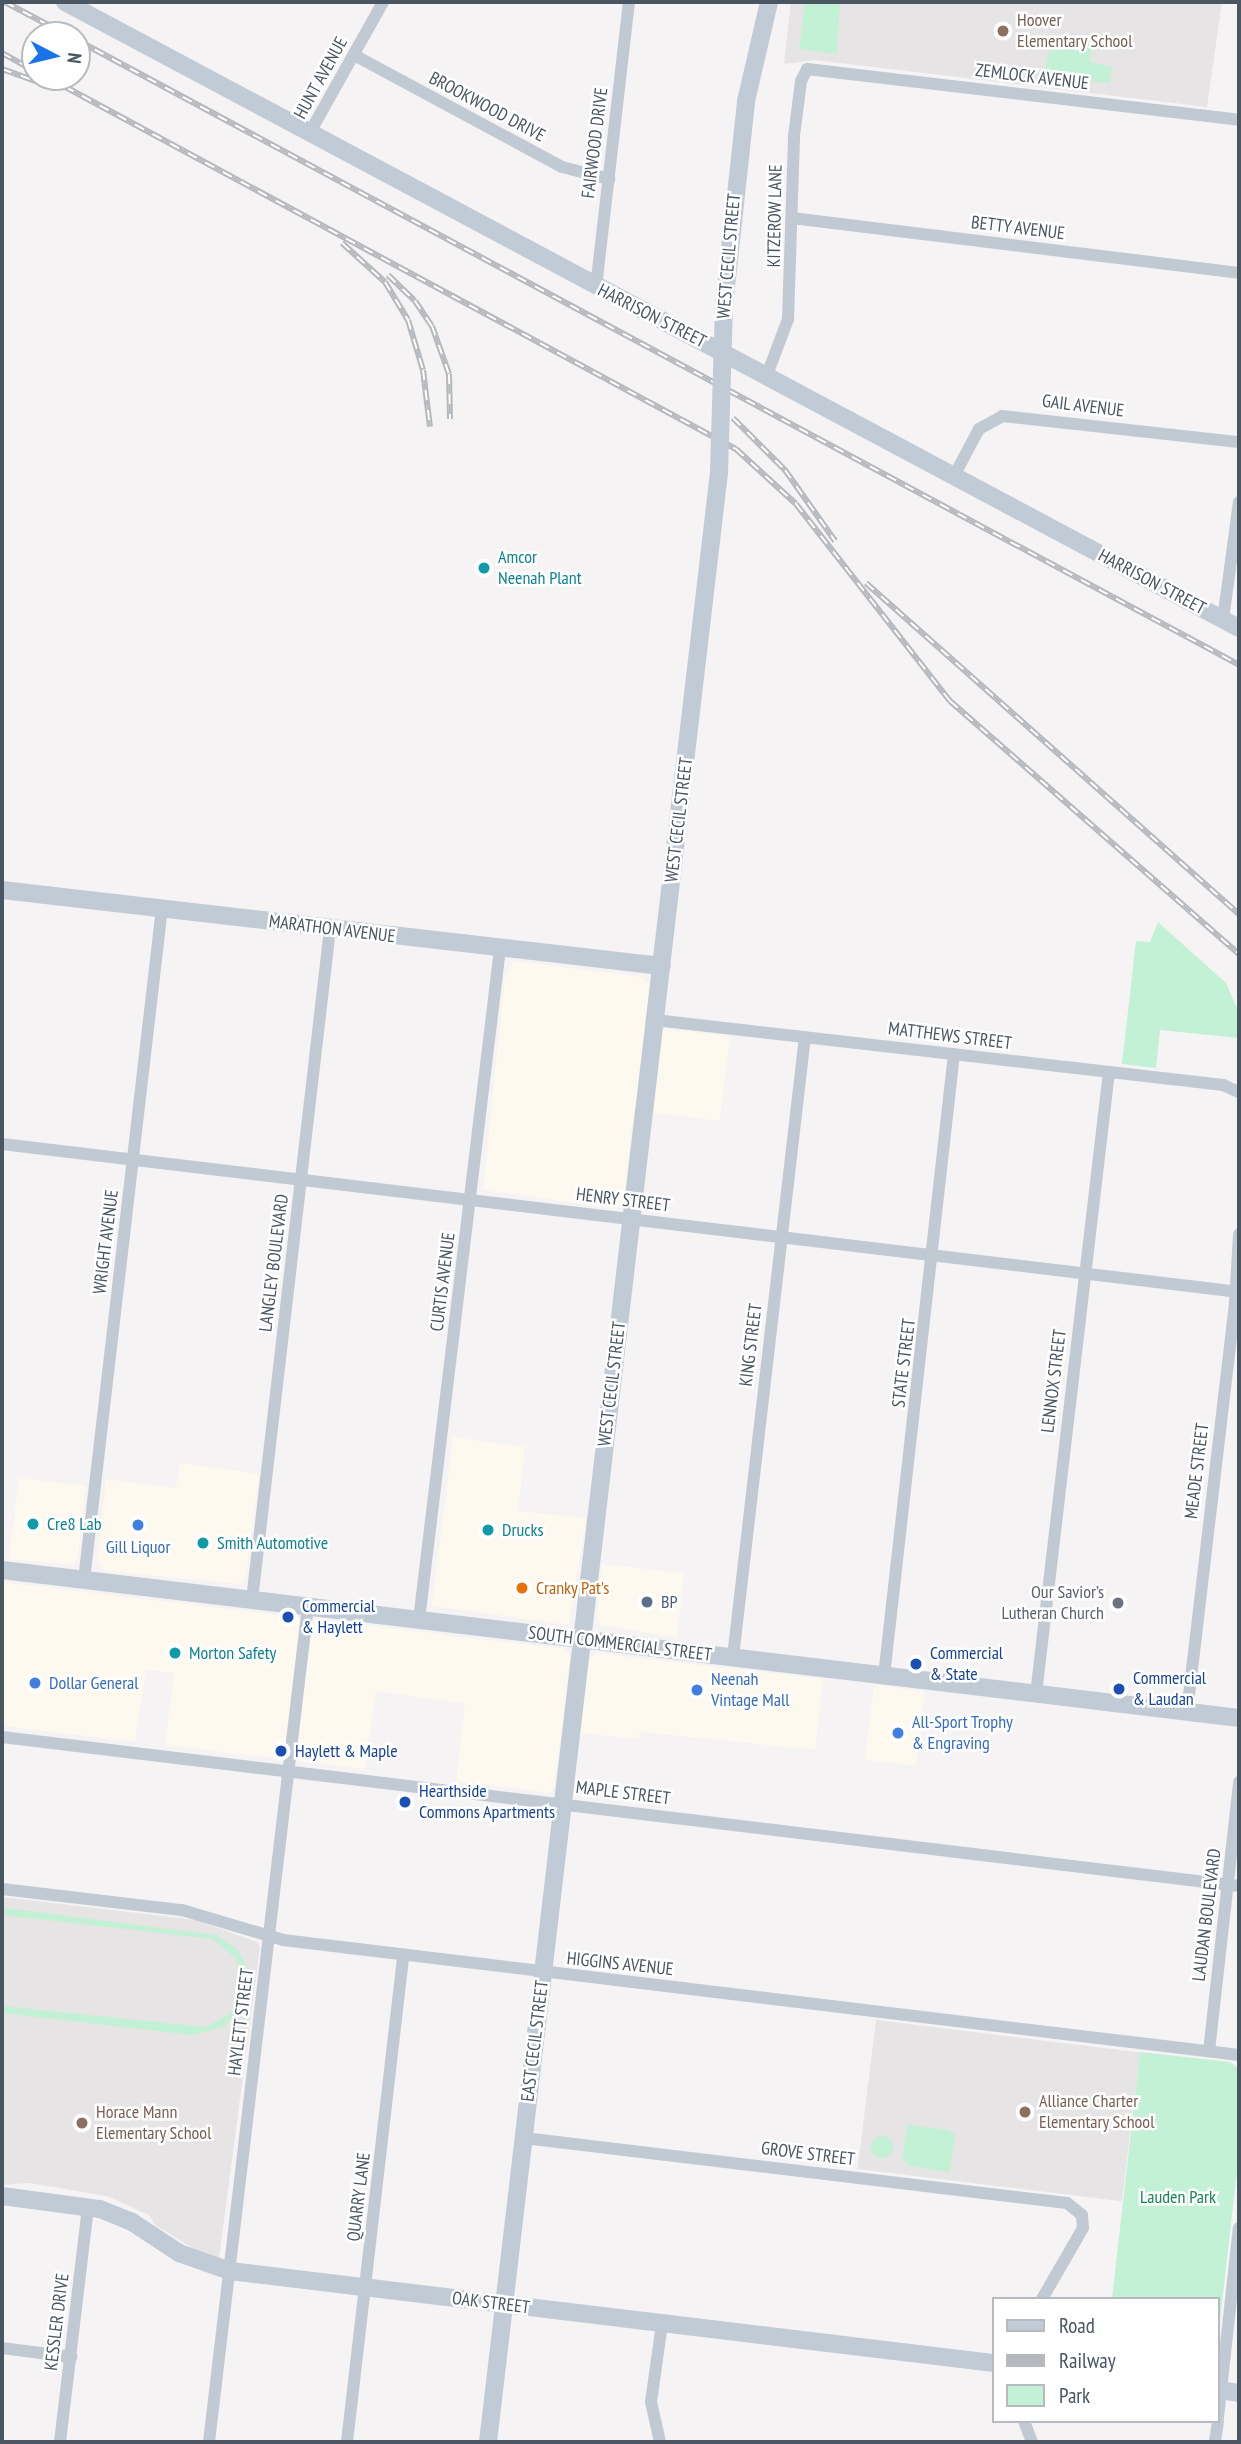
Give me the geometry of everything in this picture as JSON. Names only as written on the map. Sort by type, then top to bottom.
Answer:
[{"type":"main road","name":"HARRISON STREET","points":[[65,2],[1231,624]]},
{"type":"main road","name":"WEST CECIL STREET","points":[[581,1640],[719,473],[723,305],[746,101],[769,2]]},
{"type":"main road","name":"MARATHON AVENUE","points":[[2,893],[162,908],[662,966]]},
{"type":"main road","name":"SOUTH COMMERCIAL STREET","points":[[2,1570],[1239,1718]]},
{"type":"main road","name":"EAST CECIL STREET","points":[[488,2442],[581,1640]]},
{"type":"main road","name":"OAK STREET","points":[[2,2196],[88,2206],[132,2222],[179,2253],[230,2271],[992,2363]]},
{"type":"street","name":"HUNT AVENUE","points":[[309,134],[383,2]]},
{"type":"street","name":"FAIRWOOD DRIVE","points":[[596,287],[629,2]]},
{"type":"street","name":"BROOKWOOD DRIVE","points":[[354,55],[562,167],[608,179]]},
{"type":"street","name":"KITZEROW LANE","points":[[767,375],[788,318],[801,81],[807,69],[820,69]]},
{"type":"street","name":"ZEMLOCK AVENUE","points":[[820,69],[1239,120]]},
{"type":"street","name":"BETTY AVENUE","points":[[792,218],[1239,273]]},
{"type":"street","name":"GAIL AVENUE","points":[[954,476],[979,429],[1002,416],[1239,442]]},
{"type":"street","points":[[1231,624],[1228,606],[1239,502]]},
{"type":"street","name":"WRIGHT AVENUE","points":[[84,1580],[162,908]]},
{"type":"street","name":"LANGLEY BOULEVARD","points":[[252,1600],[330,929]]},
{"type":"street","name":"CURTIS AVENUE","points":[[419,1620],[500,949]]},
{"type":"street","name":"MATTHEWS STREET","points":[[656,1020],[1223,1085],[1239,1092]]},
{"type":"street","name":"KING STREET","points":[[733,1657],[805,1037]]},
{"type":"street","name":"STATE STREET","points":[[884,1676],[934,1255],[954,1054]]},
{"type":"street","name":"LENNOX STREET","points":[[1036,1694],[1109,1072]]},
{"type":"street","name":"HENRY STREET","points":[[2,1144],[1238,1292]]},
{"type":"street","name":"MEADE STREET","points":[[1187,1712],[1238,1292],[1239,1234]]},
{"type":"street","name":"HAYLETT STREET","points":[[209,2442],[308,1606]]},
{"type":"street","name":"MAPLE STREET","points":[[2,1737],[1234,1884]]},
{"type":"street","name":"LAUDAN BOULEVARD","points":[[1209,2051],[1234,1884],[1239,1782]]},
{"type":"street","name":"HIGGINS AVENUE","points":[[2,1889],[182,1910],[269,1937],[403,1955],[1239,2055]]},
{"type":"street","name":"QUARRY LANE","points":[[347,2442],[403,1955]]},
{"type":"street","name":"GROVE STREET","points":[[524,2138],[1060,2201],[1083,2215],[1079,2240],[1043,2297]]},
{"type":"street","name":"KESSLER DRIVE","points":[[60,2442],[88,2206]]},
{"type":"street","points":[[1220,2412],[1226,2391],[1239,2228]]},
{"type":"street","points":[[660,2442],[651,2402],[663,2324]]},
{"type":"street","points":[[2,2348],[71,2357]]},
{"type":"street","points":[[1025,2423],[1032,2442]]},
{"type":"street","points":[[1215,2442],[1217,2423]]},
{"type":"shaded area","name":"Hoover Elementary School","points":[[791,2],[1222,2],[1207,107],[815,60],[784,64]]},
{"type":"shaded area","points":[[514,961],[643,977],[650,985],[646,1027],[730,1036],[720,1121],[634,1111],[623,1203],[616,1209],[483,1190],[505,975]]},
{"type":"shaded area","points":[[453,1437],[525,1447],[518,1511],[586,1518],[569,1625],[432,1606]]},
{"type":"shaded area","points":[[180,1463],[259,1474],[246,1578],[241,1584],[104,1571],[97,1562],[106,1479],[176,1488]]},
{"type":"shaded area","points":[[19,1478],[86,1486],[78,1558],[73,1565],[9,1559]]},
{"type":"shaded area","points":[[602,1564],[684,1573],[677,1638],[601,1625],[597,1619]]},
{"type":"shaded area","points":[[2,1582],[565,1649],[570,1656],[554,1789],[549,1793],[456,1781],[465,1704],[376,1691],[365,1769],[165,1745],[174,1673],[146,1670],[135,1742],[2,1726]]},
{"type":"shaded area","points":[[597,1653],[823,1679],[815,1750],[640,1732],[638,1739],[580,1733],[589,1660]]},
{"type":"shaded area","points":[[874,1685],[925,1691],[915,1766],[865,1759]]},
{"type":"shaded area","name":"Horace Mann Elementary School","points":[[2,1897],[196,1920],[257,1942],[260,1947],[219,2258],[196,2250],[155,2225],[149,2215],[107,2196],[29,2183],[2,2185]]},
{"type":"shaded area","points":[[876,2020],[1140,2052],[1122,2201],[858,2169]]},
{"type":"green space","points":[[805,2],[840,2],[837,54],[799,49]]},
{"type":"green space","points":[[1052,39],[1092,41],[1090,62],[1112,67],[1110,83],[1043,78]]},
{"type":"green space","points":[[1158,922],[1226,983],[1239,1013],[1239,1038],[1160,1030],[1156,1068],[1122,1064],[1136,941],[1150,942]]},
{"type":"green space","points":[[6,1908],[216,1935],[236,1948],[244,1960],[248,1986],[243,2003],[225,2026],[193,2035],[2,2013],[2,2006],[206,2027],[231,2013],[242,1982],[235,1957],[212,1939],[2,1915]]},
{"type":"green space","name":"Lauden Park","points":[[1140,2052],[1230,2062],[1239,2069],[1239,2154],[1220,2320],[1220,2297],[1112,2297]]},
{"type":"green space","points":[[907,2125],[948,2130],[955,2135],[950,2172],[909,2166],[902,2157]]},
{"type":"green space","points":[[878,2136],[886,2136],[893,2143],[893,2151],[886,2158],[878,2158],[871,2151],[871,2143]]},
{"type":"railway","points":[[5,2],[41,21]]},
{"type":"railway","points":[[91,48],[1239,665]]},
{"type":"railway","points":[[2,53],[21,63]]},
{"type":"railway","points":[[2,69],[21,76]]},
{"type":"railway","points":[[73,91],[736,449],[796,504],[950,701],[1239,954]]},
{"type":"railway","points":[[342,243],[385,282],[408,320],[423,370],[430,427]]},
{"type":"railway","points":[[388,275],[415,301],[432,326],[449,374],[450,419]]},
{"type":"railway","points":[[733,418],[785,470],[835,541]]},
{"type":"railway","points":[[866,583],[1239,914]]},
{"type":"place","name":"Hoover Elementary School","points":[[1003,31]]},
{"type":"place","name":"Amcor Neenah Plant","points":[[484,568]]},
{"type":"place","name":"Cre8 Lab","points":[[33,1524]]},
{"type":"place","name":"Gill Liquor","points":[[138,1525]]},
{"type":"place","name":"Drucks","points":[[488,1530]]},
{"type":"place","name":"Smith Automotive","points":[[203,1543]]},
{"type":"place","name":"Cranky Pat's","points":[[522,1588]]},
{"type":"place","name":"BP","points":[[647,1602]]},
{"type":"place","name":"Our Savior’s Lutheran Church","points":[[1118,1603]]},
{"type":"place","name":"Commercial & Haylett","points":[[288,1617]]},
{"type":"place","name":"Morton Safety","points":[[175,1653]]},
{"type":"place","name":"Commercial & State","points":[[916,1664]]},
{"type":"place","name":"Dollar General","points":[[35,1683]]},
{"type":"place","name":"Commercial & Laudan","points":[[1119,1689]]},
{"type":"place","name":"Neenah Vintage Mall","points":[[697,1690]]},
{"type":"place","name":"All-Sport Trophy & Engraving","points":[[898,1733]]},
{"type":"place","name":"Haylett & Maple","points":[[281,1751]]},
{"type":"place","name":"Hearthside Commons Apartments","points":[[405,1802]]},
{"type":"place","name":"Alliance Charter Elementary School","points":[[1025,2112]]},
{"type":"place","name":"Horace Mann Elementary School","points":[[82,2123]]}]
